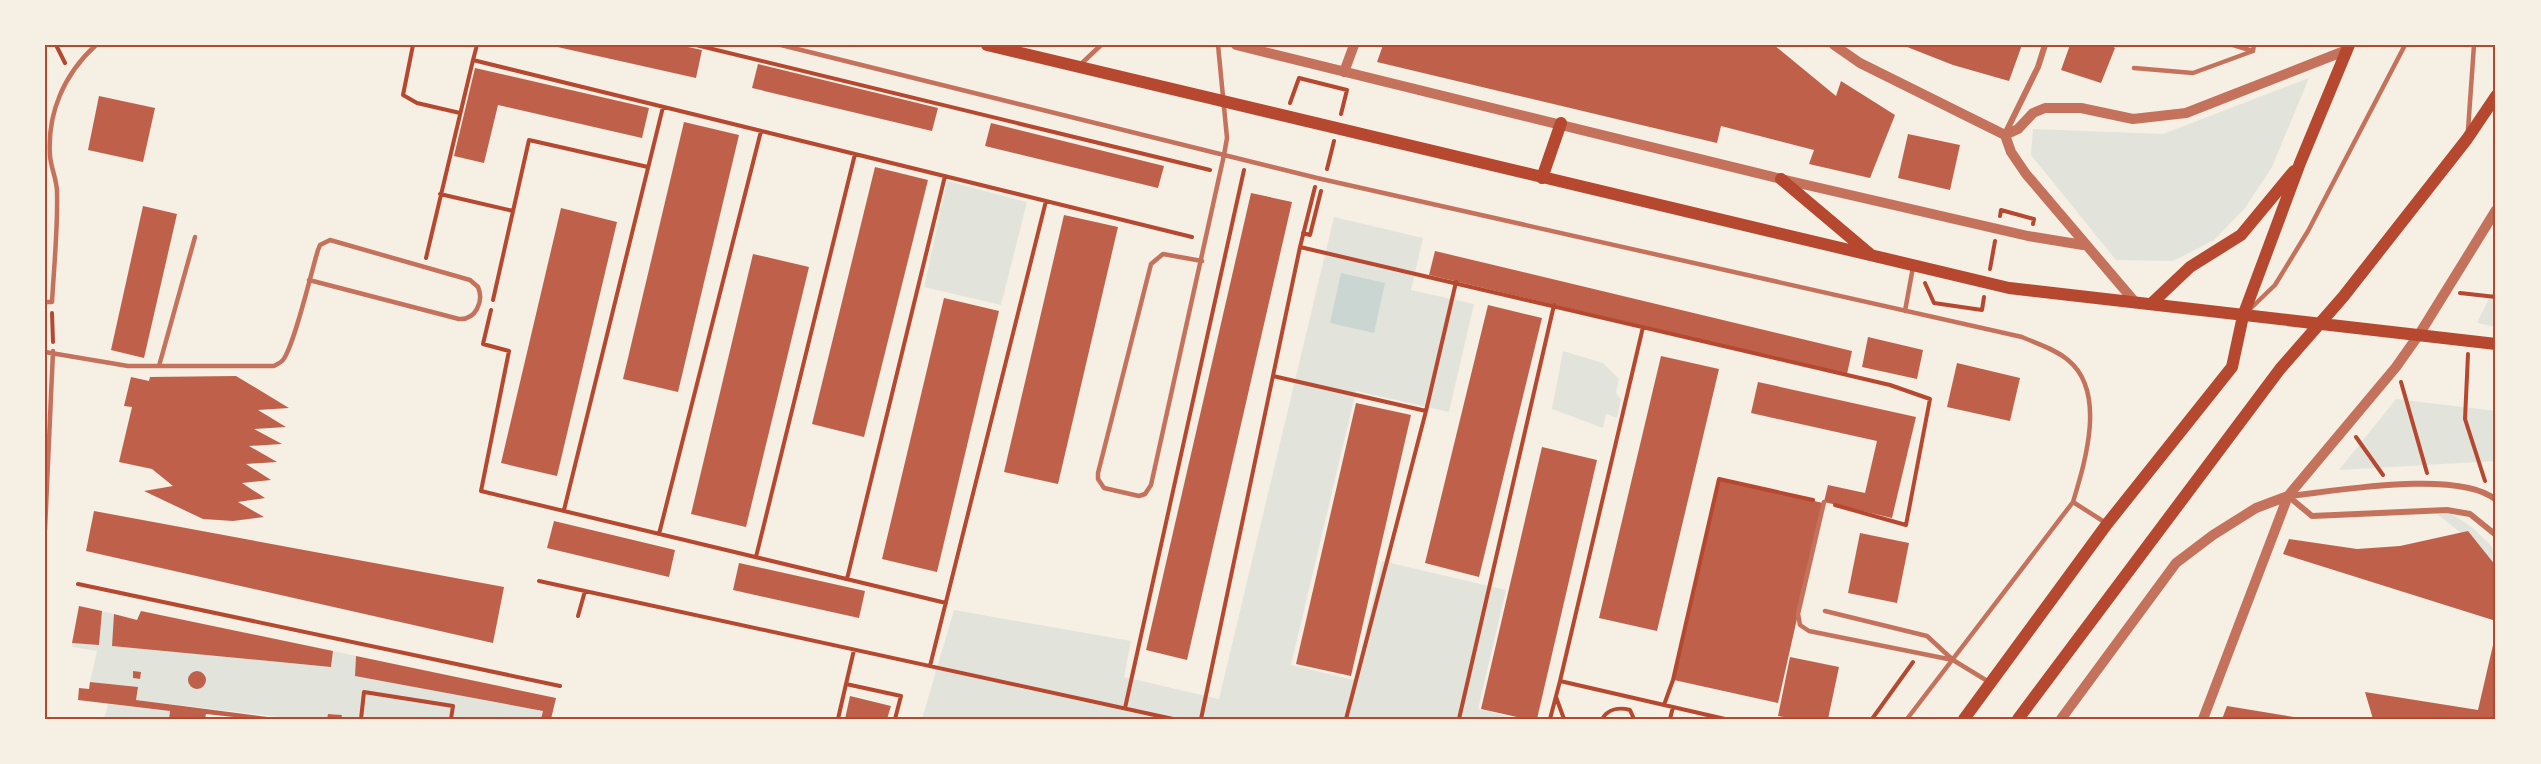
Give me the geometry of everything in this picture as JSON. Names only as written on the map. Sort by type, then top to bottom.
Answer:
[{"type":"main road","points":[[987,45],[1285,118],[2009,288],[2243,316],[2420,333],[2496,344]]},
{"type":"main road","points":[[1964,719],[2107,524],[2232,367],[2243,316],[2300,163],[2348,48]]},
{"type":"main road","points":[[2018,719],[2280,369],[2343,297],[2493,105],[2496,96]]},
{"type":"main road","points":[[1542,178],[1561,123]]},
{"type":"main road","points":[[2151,304],[2190,267],[2241,235],[2300,163]]},
{"type":"main road","points":[[1781,179],[1873,257]]},
{"type":"street","points":[[1236,45],[1561,123],[1781,179],[2028,236],[2083,245]]},
{"type":"street","points":[[1344,72],[1354,45]]},
{"type":"street","points":[[1834,45],[1860,63],[2005,135],[2017,162],[2083,245],[2135,302]]},
{"type":"street","points":[[2005,135],[2038,67],[2045,45]]},
{"type":"street","points":[[2005,135],[2018,129],[2033,113],[2045,108],[2081,108],[2133,119],[2186,113],[2348,48]]},
{"type":"street","points":[[2203,719],[2288,496],[2349,426],[2396,367],[2420,333],[2496,210]]},
{"type":"street","points":[[2061,719],[2176,563],[2213,535],[2256,508],[2288,496],[2431,484],[2460,486],[2490,495],[2496,500]]},
{"type":"street","points":[[2288,496],[2312,516],[2446,510],[2470,514],[2496,535]]},
{"type":"lane","points":[[45,302],[52,302],[57,190],[50,157],[51,120],[59,95],[70,74],[96,45]]},
{"type":"lane","points":[[781,45],[1317,178],[2022,337],[2070,361],[2085,384],[2091,420],[2086,461],[2073,501],[1906,719]]},
{"type":"lane","points":[[1078,67],[1101,45]]},
{"type":"lane","points":[[1202,261],[1163,254],[1151,264],[1098,473],[1098,479],[1104,488],[1139,496],[1145,494],[1151,485],[1202,261],[1227,138],[1218,45]]},
{"type":"lane","points":[[2233,45],[2254,48]]},
{"type":"lane","points":[[2243,316],[2274,285],[2308,231],[2405,45]]},
{"type":"lane","points":[[2467,139],[2474,45]]},
{"type":"lane","points":[[2134,68],[2193,74],[2254,48]]},
{"type":"lane","points":[[159,366],[195,237]]},
{"type":"lane","points":[[45,352],[53,351],[128,366],[274,366],[283,361],[290,346],[309,280],[320,245],[330,240],[475,283],[480,292],[475,314],[465,320],[459,320],[309,280]]},
{"type":"lane","points":[[1905,311],[1913,267]]},
{"type":"lane","points":[[45,530],[53,351]]},
{"type":"lane","points":[[2073,501],[2107,524]]},
{"type":"lane","points":[[1824,502],[1798,614],[1800,625],[1809,631],[1953,660]]},
{"type":"lane","points":[[1825,611],[1927,636],[1953,660],[1991,683]]},
{"type":"path","points":[[56,45],[70,74]]},
{"type":"path","points":[[413,45],[403,95],[417,103],[460,113]]},
{"type":"path","points":[[424,266],[477,45]]},
{"type":"path","points":[[696,45],[1211,170]]},
{"type":"path","points":[[473,60],[1191,237]]},
{"type":"path","points":[[1285,118],[1299,78],[1347,90],[1338,123]]},
{"type":"path","points":[[564,510],[663,107]]},
{"type":"path","points":[[659,534],[761,131]]},
{"type":"path","points":[[1325,178],[1336,134]]},
{"type":"path","points":[[648,167],[529,140],[483,344],[509,351],[481,491],[946,603]]},
{"type":"path","points":[[756,557],[855,154]]},
{"type":"path","points":[[1125,708],[1246,160]]},
{"type":"path","points":[[846,579],[945,176]]},
{"type":"path","points":[[1201,719],[1303,233],[1317,178]]},
{"type":"path","points":[[1303,233],[1310,235],[1322,189]]},
{"type":"path","points":[[440,194],[513,211]]},
{"type":"path","points":[[930,666],[1046,201]]},
{"type":"path","points":[[1999,221],[2001,210],[2034,219]]},
{"type":"path","points":[[1988,276],[1997,232]]},
{"type":"path","points":[[1300,247],[1890,385],[1930,399],[1906,525],[1824,502],[1719,479],[1673,680],[1664,705]]},
{"type":"path","points":[[1346,719],[1426,411],[1456,282]]},
{"type":"path","points":[[1934,303],[1982,310],[1986,287]]},
{"type":"path","points":[[2444,292],[2496,297]]},
{"type":"path","points":[[52,302],[53,351]]},
{"type":"path","points":[[1459,719],[1554,305]]},
{"type":"path","points":[[1550,719],[1643,327]]},
{"type":"path","points":[[2469,339],[2465,419],[2490,495]]},
{"type":"path","points":[[2396,367],[2431,484]]},
{"type":"path","points":[[1274,376],[1426,411]]},
{"type":"path","points":[[2349,426],[2390,486]]},
{"type":"path","points":[[539,581],[1173,719]]},
{"type":"path","points":[[78,584],[560,686]]},
{"type":"path","points":[[578,616],[585,591]]},
{"type":"path","points":[[838,719],[854,650]]},
{"type":"path","points":[[1872,719],[1918,654]]},
{"type":"path","points":[[1560,681],[1725,719]]},
{"type":"path","points":[[846,684],[900,696],[895,719]]},
{"type":"path","points":[[361,719],[364,692],[453,706],[451,719]]},
{"type":"path","points":[[1556,696],[1564,719]]},
{"type":"path","points":[[1670,719],[1673,707]]},
{"type":"path","points":[[1602,719],[1610,710],[1622,708],[1630,710],[1634,719]]},
{"type":"shaded area","points":[[2309,78],[2272,167],[2245,208],[2214,240],[2173,261],[2116,260],[2031,155],[2033,129],[2163,134]]},
{"type":"shaded area","points":[[947,181],[1027,202],[1001,305],[924,287]]},
{"type":"shaded area","points":[[1334,217],[1423,238],[1411,290],[1474,304],[1449,412],[1356,391],[1291,665],[1354,680],[1382,561],[1506,590],[1478,709],[1518,719],[922,719],[954,610],[1131,641],[1124,677],[1219,699]]},
{"type":"shaded area","points":[[1341,273],[1385,283],[1374,333],[1330,323]]},
{"type":"shaded area","points":[[2496,284],[2496,327],[2477,323]]},
{"type":"shaded area","points":[[1563,351],[1603,363],[1619,379],[1616,393],[1621,399],[1617,418],[1606,414],[1603,428],[1552,409]]},
{"type":"shaded area","points":[[2396,399],[2496,411],[2496,461],[2339,470]]},
{"type":"shaded area","points":[[2432,510],[2459,518],[2482,537],[2496,551],[2496,573],[2476,545]]},
{"type":"shaded area","points":[[102,611],[114,614],[113,646],[331,667],[333,651],[356,656],[355,676],[543,711],[541,719],[342,719],[342,715],[328,714],[327,719],[296,719],[136,700],[137,687],[90,682],[97,651],[72,647],[72,643],[99,645]]},
{"type":"shaded area","points":[[108,704],[170,711],[169,719],[104,719]]},
{"type":"building","points":[[679,45],[702,50],[696,78],[553,46]]},
{"type":"building","points":[[1383,45],[1774,45],[1836,96],[1841,81],[1895,115],[1870,178],[1809,164],[1814,150],[1721,126],[1717,143],[1377,62]]},
{"type":"building","points":[[1902,45],[2022,45],[2009,81],[1953,65]]},
{"type":"building","points":[[2070,45],[2111,45],[2115,48],[2101,83],[2061,70]]},
{"type":"building","points":[[758,64],[938,108],[932,131],[752,88]]},
{"type":"building","points":[[475,68],[649,108],[642,138],[498,105],[484,163],[454,156]]},
{"type":"building","points":[[99,96],[155,108],[143,162],[88,150]]},
{"type":"building","points":[[684,122],[739,135],[678,392],[623,379]]},
{"type":"building","points":[[991,123],[1164,166],[1158,188],[985,146]]},
{"type":"building","points":[[1908,134],[1960,145],[1950,190],[1898,178]]},
{"type":"building","points":[[875,167],[928,180],[864,437],[812,424]]},
{"type":"building","points":[[1251,193],[1292,202],[1187,660],[1146,650]]},
{"type":"building","points":[[143,206],[177,214],[144,358],[111,350]]},
{"type":"building","points":[[561,208],[617,222],[557,476],[501,463]]},
{"type":"building","points":[[1064,215],[1118,227],[1058,484],[1004,472]]},
{"type":"building","points":[[1435,251],[1852,351],[1847,374],[1429,275]]},
{"type":"building","points":[[753,254],[809,267],[746,527],[691,514]]},
{"type":"building","points":[[944,298],[999,311],[937,572],[882,559]]},
{"type":"building","points":[[1488,305],[1542,318],[1479,577],[1425,563]]},
{"type":"building","points":[[1868,337],[1923,350],[1917,379],[1862,367]]},
{"type":"building","points":[[1661,356],[1719,369],[1657,631],[1599,618]]},
{"type":"building","points":[[1957,363],[2020,378],[2010,421],[1947,407]]},
{"type":"building","points":[[236,376],[289,408],[258,410],[286,427],[254,429],[282,444],[249,446],[277,462],[246,464],[271,480],[242,483],[265,498],[238,502],[264,517],[233,521],[203,519],[144,491],[173,486],[152,469],[119,462],[132,407],[124,406],[131,377],[149,381],[150,377]]},
{"type":"building","points":[[1758,382],[1916,417],[1892,518],[1824,502],[1828,485],[1865,493],[1877,441],[1751,413]]},
{"type":"building","points":[[1356,403],[1411,415],[1351,676],[1296,664]]},
{"type":"building","points":[[1542,447],[1597,460],[1537,719],[1526,719],[1481,709]]},
{"type":"building","points":[[1720,480],[1823,503],[1778,703],[1674,680]]},
{"type":"building","points":[[94,511],[504,587],[493,643],[86,551]]},
{"type":"building","points":[[554,521],[675,550],[669,577],[547,548]]},
{"type":"building","points":[[2468,531],[2496,566],[2496,621],[2283,554],[2289,539],[2357,549],[2400,546]]},
{"type":"building","points":[[1860,533],[1909,543],[1897,603],[1848,593]]},
{"type":"building","points":[[739,563],[865,591],[859,618],[733,590]]},
{"type":"building","points":[[79,606],[102,611],[99,645],[72,643]]},
{"type":"building","points":[[141,611],[333,651],[331,667],[112,646],[114,614],[137,620]]},
{"type":"building","points":[[2496,632],[2496,719],[2373,719],[2365,692],[2478,710]]},
{"type":"building","points":[[356,656],[556,698],[551,719],[541,719],[543,711],[355,676]]},
{"type":"building","points":[[1790,657],[1839,667],[1828,719],[1796,719],[1778,716]]},
{"type":"building","points":[[133,671],[141,672],[140,679],[133,678]]},
{"type":"building","points":[[193,671],[201,671],[206,676],[204,687],[193,689],[188,684],[188,676]]},
{"type":"building","points":[[90,682],[138,687],[136,700],[283,719],[252,719],[206,714],[205,719],[169,719],[170,711],[78,700],[79,688],[89,689]]},
{"type":"building","points":[[850,696],[891,706],[887,719],[845,719]]},
{"type":"building","points":[[2227,706],[2300,718],[2300,719],[2222,719]]},
{"type":"building","points":[[328,714],[342,715],[341,719],[327,719]]}]
